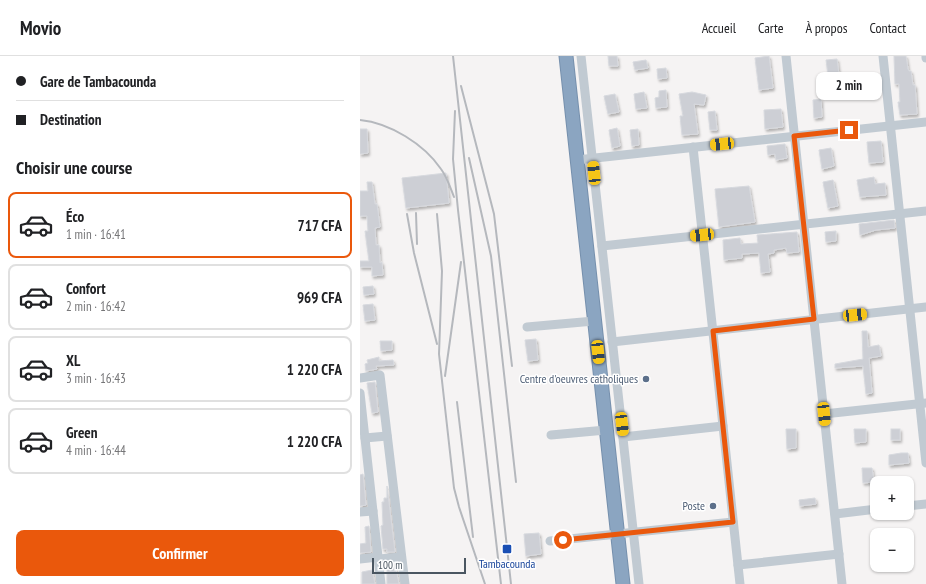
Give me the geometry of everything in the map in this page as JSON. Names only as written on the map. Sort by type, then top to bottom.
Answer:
[{"type":"highway","points":[[566,56],[623,584]]},
{"type":"street","points":[[581,56],[639,584]]},
{"type":"street","points":[[786,56],[842,584]]},
{"type":"street","points":[[882,56],[910,309],[923,403],[926,464]]},
{"type":"street","points":[[577,160],[926,122]]},
{"type":"street","points":[[693,147],[740,584]]},
{"type":"street","points":[[602,246],[926,211]]},
{"type":"street","points":[[612,342],[926,307]]},
{"type":"street","points":[[527,327],[594,321]]},
{"type":"street","points":[[360,378],[380,376],[405,584]]},
{"type":"street","points":[[360,393],[361,415],[365,438],[364,462],[373,511],[381,584]]},
{"type":"street","points":[[824,414],[923,403]]},
{"type":"street","points":[[623,437],[723,426]]},
{"type":"street","points":[[551,435],[606,430]]},
{"type":"street","points":[[365,438],[387,436]]},
{"type":"street","points":[[914,505],[926,504]]},
{"type":"street","points":[[835,514],[870,510]]},
{"type":"street","points":[[360,512],[373,511]]},
{"type":"street","points":[[550,541],[733,522]]},
{"type":"street","points":[[738,565],[839,554]]},
{"type":"street","points":[[360,559],[401,557]]},
{"type":"building","points":[[608,56],[617,56],[618,66],[609,66]]},
{"type":"building","points":[[769,56],[773,88],[759,90],[755,58]]},
{"type":"building","points":[[894,56],[906,56],[908,69],[911,71],[913,85],[915,85],[917,114],[900,115],[898,102],[900,102],[899,84],[895,84]]},
{"type":"building","points":[[837,59],[839,75],[860,73],[861,81],[829,83],[826,60]]},
{"type":"building","points":[[646,60],[648,68],[635,70],[633,62]]},
{"type":"building","points":[[666,68],[667,78],[658,79],[657,69]]},
{"type":"building","points":[[666,90],[667,107],[656,108],[655,98],[659,97],[659,91]]},
{"type":"building","points":[[644,92],[647,108],[636,109],[634,94]]},
{"type":"building","points":[[692,92],[706,95],[704,105],[694,104],[698,134],[682,135],[680,116],[683,116],[679,94]]},
{"type":"building","points":[[615,94],[619,112],[608,114],[604,96]]},
{"type":"building","points":[[821,99],[822,117],[814,118],[813,100]]},
{"type":"building","points":[[781,109],[783,127],[765,129],[764,110]]},
{"type":"building","points":[[715,111],[717,130],[710,130],[708,112]]},
{"type":"building","points":[[617,128],[620,146],[612,148],[609,130]]},
{"type":"building","points":[[360,129],[367,129],[368,153],[360,154]]},
{"type":"building","points":[[638,129],[639,145],[632,146],[630,130]]},
{"type":"building","points":[[881,141],[883,162],[869,163],[867,142]]},
{"type":"building","points":[[785,144],[787,158],[776,160],[775,154],[768,155],[767,146]]},
{"type":"building","points":[[831,148],[834,166],[822,169],[819,150]]},
{"type":"building","points":[[446,173],[449,203],[406,208],[402,178]]},
{"type":"building","points":[[874,177],[875,184],[885,183],[886,195],[860,197],[857,180]]},
{"type":"building","points":[[833,180],[838,206],[828,208],[823,182]]},
{"type":"building","points":[[367,182],[372,182],[375,204],[377,204],[380,227],[375,228],[376,245],[379,245],[380,263],[382,262],[383,275],[372,276],[372,267],[360,267],[360,261],[369,261],[365,231],[368,231],[367,216],[360,216],[360,191],[368,191]]},
{"type":"building","points":[[749,186],[755,222],[719,227],[715,189]]},
{"type":"building","points":[[894,220],[895,228],[876,230],[860,235],[859,224]]},
{"type":"building","points":[[836,231],[836,241],[826,242],[825,232]]},
{"type":"building","points":[[797,232],[799,252],[787,253],[786,248],[774,250],[774,253],[768,254],[770,272],[761,273],[759,253],[742,254],[742,258],[724,260],[723,240],[740,238],[741,244],[758,243],[757,235]]},
{"type":"building","points":[[373,286],[374,294],[364,295],[363,287]]},
{"type":"building","points":[[373,304],[375,320],[365,321],[363,305]]},
{"type":"building","points":[[862,331],[867,331],[868,347],[879,345],[881,356],[869,358],[872,393],[866,394],[863,366],[835,368],[835,364],[863,359]]},
{"type":"building","points":[[536,339],[538,360],[528,361],[525,340]]},
{"type":"building","points":[[380,341],[392,341],[392,350],[381,351]]},
{"type":"building","points":[[379,357],[379,361],[393,360],[394,365],[376,366],[377,369],[366,371],[365,364],[368,363],[367,360]]},
{"type":"building","points":[[375,382],[378,412],[372,413],[367,383]]},
{"type":"building","points":[[786,429],[796,429],[796,448],[787,449]]},
{"type":"building","points":[[854,429],[866,429],[866,442],[855,443]]},
{"type":"building","points":[[891,429],[900,429],[900,440],[891,440]]},
{"type":"building","points":[[908,453],[909,463],[889,465],[889,455]]},
{"type":"building","points":[[862,468],[872,468],[873,476],[870,476],[870,482],[863,483]]},
{"type":"building","points":[[363,474],[366,505],[360,506],[360,475]]},
{"type":"building","points":[[387,486],[395,552],[387,552],[387,549],[383,549],[381,526],[383,525],[382,502],[384,502],[384,498],[387,498]]},
{"type":"building","points":[[815,498],[816,504],[800,506],[799,500]]},
{"type":"building","points":[[369,526],[371,552],[360,553],[360,544],[366,543],[365,527]]},
{"type":"building","points":[[539,533],[541,554],[526,556],[524,534]]},
{"type":"building","points":[[387,564],[395,564],[399,584],[387,584]]},
{"type":"building","points":[[372,570],[375,584],[362,584],[362,572]]},
{"type":"railway","points":[[453,56],[511,584]]},
{"type":"railway","points":[[461,86],[494,214],[512,366]]},
{"type":"railway","points":[[455,111],[453,159],[501,584]]},
{"type":"railway","points":[[360,120],[383,125],[416,143],[441,169],[447,179],[454,197]]},
{"type":"railway","points":[[469,158],[491,256],[516,482]]},
{"type":"railway","points":[[416,213],[417,244]]},
{"type":"railway","points":[[407,214],[414,253],[437,344]]},
{"type":"railway","points":[[437,214],[442,271],[439,354],[454,488],[485,584]]},
{"type":"railway","points":[[445,376],[461,262]]},
{"type":"railway","points":[[457,402],[473,537]]},
{"type":"place","name":"Centre d'oeuvres catholiques","points":[[646,379]]},
{"type":"place","name":"Poste","points":[[713,506]]},
{"type":"place","name":"Tambacounda","points":[[507,549]]},
{"type":"route","points":[[563,540],[733,522],[713,331],[814,319],[794,136],[849,130]]}]
